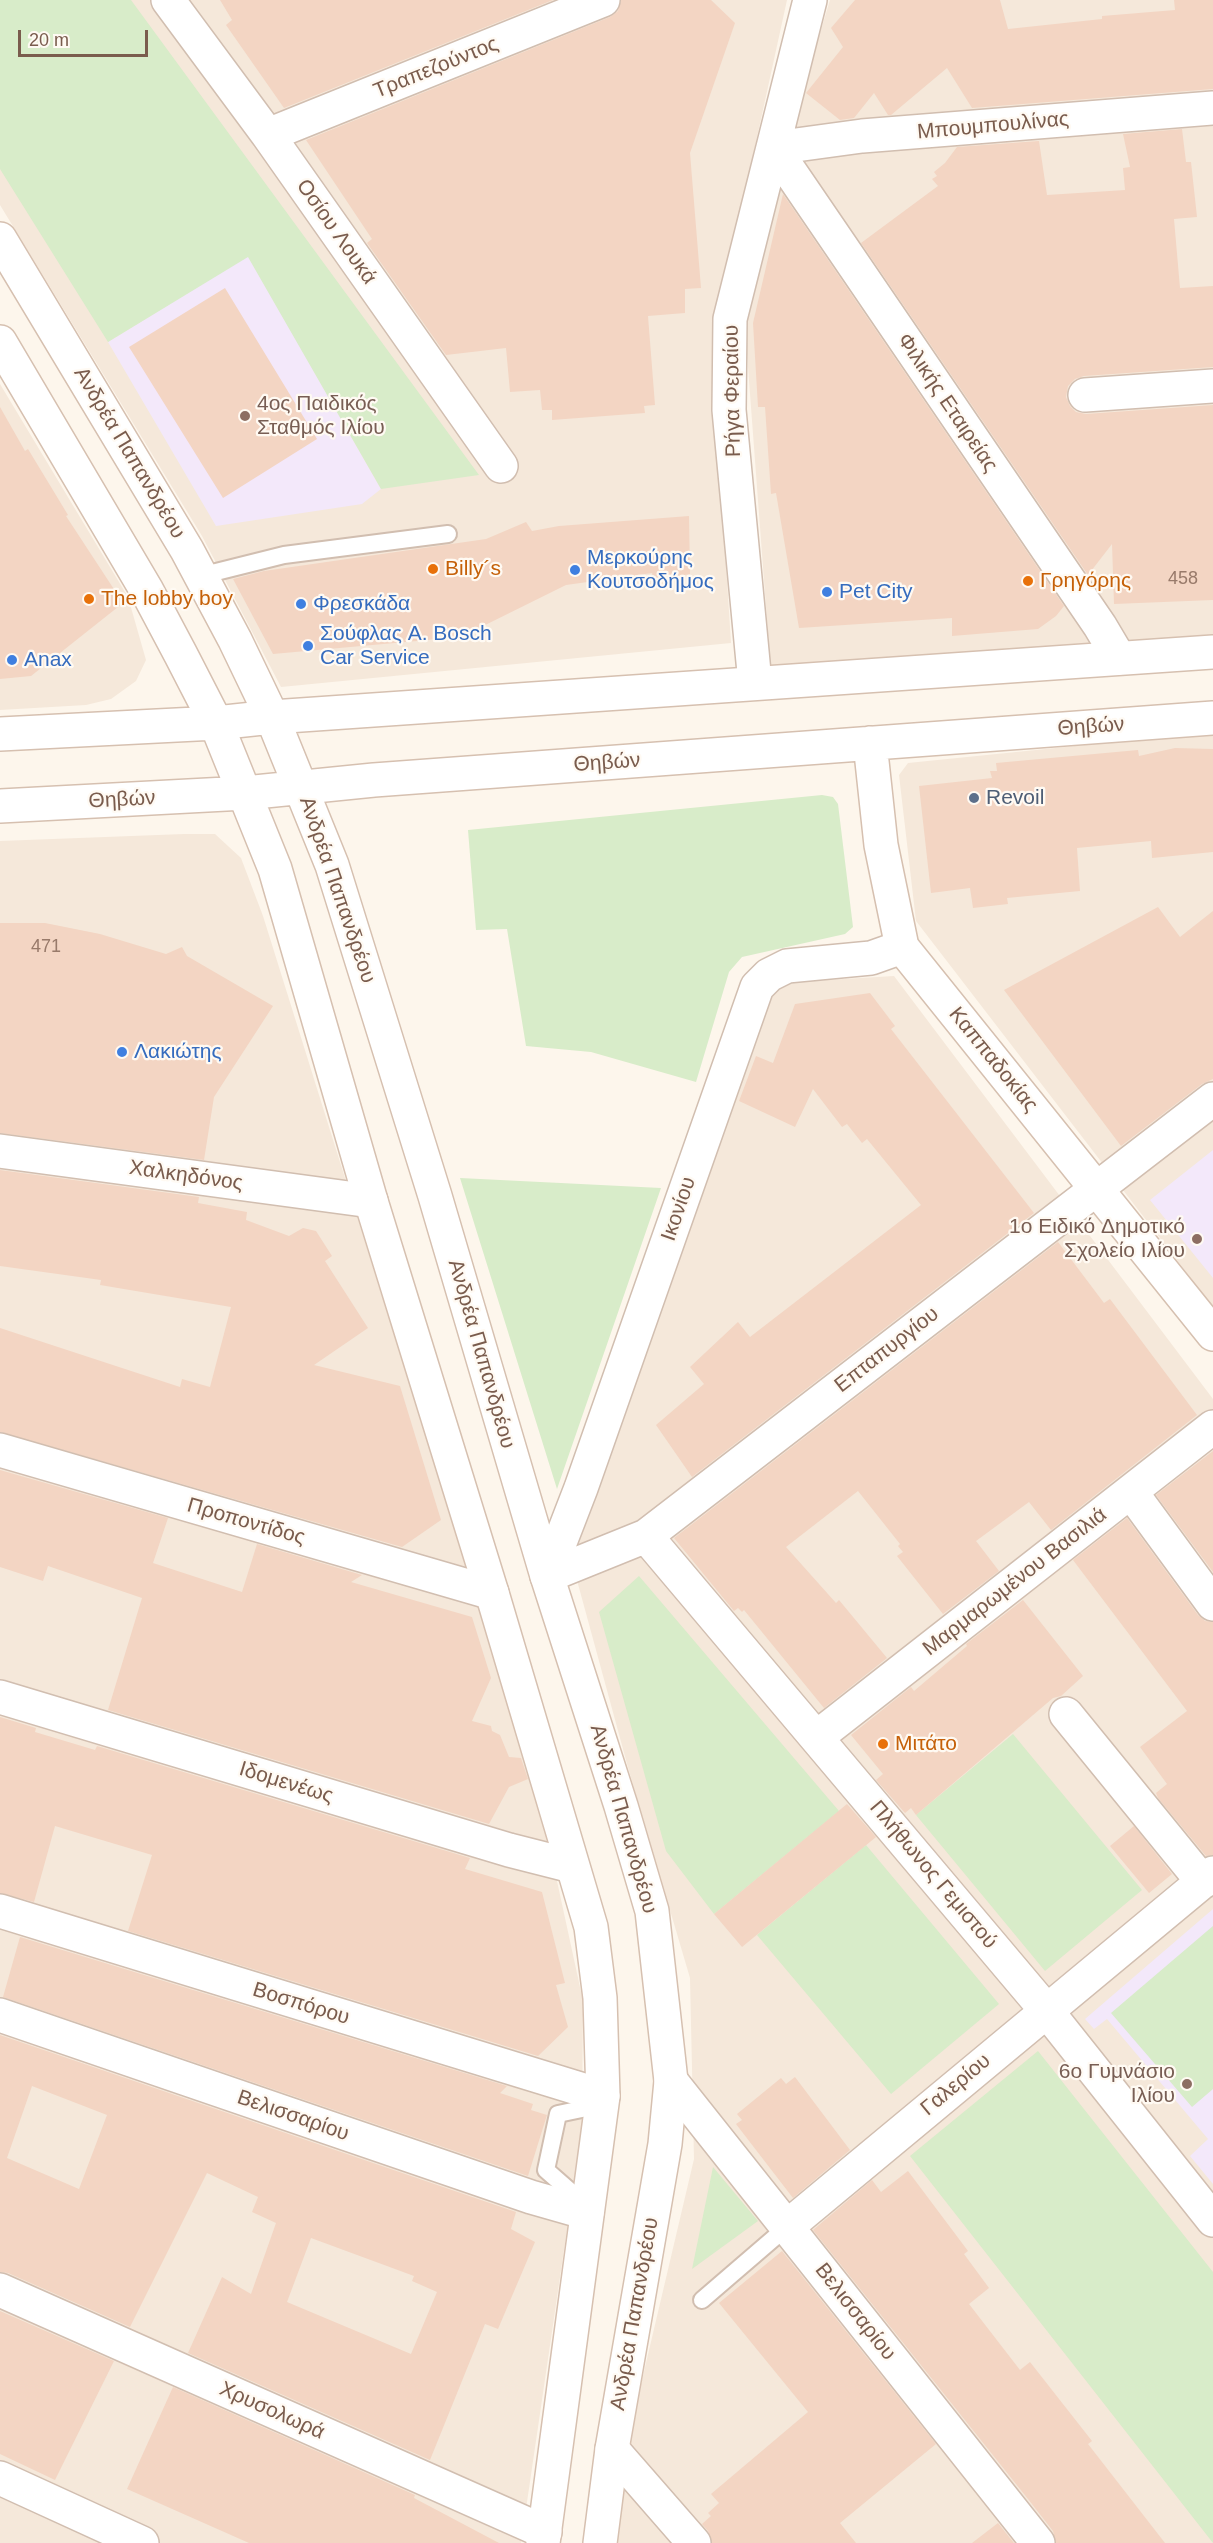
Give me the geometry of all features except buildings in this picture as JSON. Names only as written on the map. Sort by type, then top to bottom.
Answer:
[{"type":"street","name":"Οσίου Λουκά","points":[[168,0],[268,135],[501,466]]},
{"type":"street","name":"Τραπεζούντος","points":[[268,135],[603,0]]},
{"type":"street","name":"Ρήγα Φεραίου","points":[[755,683],[729,410],[730,319],[810,0]]},
{"type":"street","name":"Μπουμπουλίνας","points":[[774,148],[862,136],[1213,108]]},
{"type":"street","name":"Φιλικής Εταιρείας","points":[[774,148],[1100,626],[1119,658]]},
{"type":"street","name":"Ανδρέα Παπανδρέου","points":[[0,239],[187,550],[272,717],[302,788],[336,876],[435,1196],[547,1576],[621,1806],[651,1911],[671,2081],[665,2144],[612,2449],[603,2541]]},
{"type":"street","points":[[0,342],[147,591],[216,723],[275,869],[371,1201],[492,1593],[591,1927],[600,1998],[602,2101],[544,2538]]},
{"type":"street","points":[[1084,395],[1213,386]]},
{"type":"street","points":[[0,734],[216,723],[272,717],[1213,652]]},
{"type":"street","name":"Θηβών","points":[[0,806],[245,793],[374,780],[1213,718]]},
{"type":"street","name":"Καππαδοκίας","points":[[870,743],[881,845],[902,947],[1213,1334]]},
{"type":"street","name":"Ικονίου","points":[[547,1576],[581,1488],[757,987],[769,975],[787,966],[871,958],[902,947]]},
{"type":"street","name":"Επταπυργίου","points":[[547,1576],[646,1536],[1213,1099]]},
{"type":"street","name":"Χαλκηδόνος","points":[[0,1151],[371,1201]]},
{"type":"street","name":"Μαρμαρωμένου Βασιλιά","points":[[817,1737],[1213,1427]]},
{"type":"street","name":"Προποντίδος","points":[[0,1450],[492,1593]]},
{"type":"street","points":[[1131,1491],[1213,1604]]},
{"type":"street","name":"Πλήθωνος Γεμιστού","points":[[646,1536],[1046,2010],[1213,2220]]},
{"type":"street","name":"Ιδομενέως","points":[[0,1697],[509,1850],[572,1866]]},
{"type":"street","points":[[1066,1714],[1208,1878]]},
{"type":"street","name":"Γαλερίου","points":[[788,2226],[1208,1878]]},
{"type":"street","name":"Βοσπόρου","points":[[2,1919],[602,2101]]},
{"type":"street","name":"Βελισσαρίου","points":[[0,2015],[531,2197],[587,2210]]},
{"type":"street","name":"Βελισσαρίου","points":[[671,2081],[1038,2543]]},
{"type":"street","name":"Χρυσολωρά","points":[[0,2290],[544,2538]]},
{"type":"street","points":[[612,2449],[694,2543]]},
{"type":"street","points":[[0,2478],[142,2543]]},
{"type":"lane","points":[[200,576],[284,555],[448,534]]},
{"type":"lane","points":[[587,2210],[546,2170],[558,2114],[602,2101]]},
{"type":"lane","name":"Γαλερίου","points":[[702,2300],[788,2226]]},
{"type":"shaded area","points":[[0,0],[787,0],[712,343],[731,643],[281,687],[202,536],[0,205]]},
{"type":"shaded area","points":[[830,0],[1213,0],[1213,641],[771,674],[745,327],[801,96]]},
{"type":"shaded area","name":"4ος Παιδικός Σταθμός Ιλίου","points":[[248,256],[381,489],[362,504],[216,526],[108,342]]},
{"type":"shaded area","points":[[0,384],[128,597],[146,660],[136,681],[111,699],[86,705],[0,710]]},
{"type":"shaded area","points":[[1213,732],[1213,1307],[916,921],[899,775],[908,763]]},
{"type":"shaded area","points":[[215,834],[241,858],[263,916],[539,1798],[583,2001],[582,2127],[521,2543],[0,2543],[0,841]]},
{"type":"shaded area","points":[[894,976],[1213,1399],[1213,2543],[614,2543],[626,2448],[694,2159],[690,1978],[629,1771],[569,1551],[775,983]]},
{"type":"shaded area","name":"1ο Ειδικό Δημοτικό Σχολείο Ιλίου","points":[[1213,1150],[1213,1278],[1150,1200]]},
{"type":"shaded area","name":"6ο Γυμνάσιο Ιλίου","points":[[1213,1909],[1213,2184],[1190,2156],[1208,2139],[1107,2019],[1094,2029],[1085,2019]]},
{"type":"green space","points":[[0,0],[131,0],[479,475],[381,489],[248,257],[108,342],[0,169]]},
{"type":"green space","points":[[822,795],[833,797],[838,804],[853,927],[845,934],[742,957],[729,972],[696,1082],[591,1052],[526,1046],[507,929],[476,930],[468,830]]},
{"type":"green space","points":[[460,1178],[661,1188],[557,1489]]},
{"type":"green space","points":[[639,1576],[839,1811],[714,1914],[666,1851],[599,1612]]},
{"type":"green space","points":[[1013,1734],[1142,1890],[1045,1971],[916,1815]]},
{"type":"green space","points":[[866,1845],[999,2004],[891,2094],[757,1935]]},
{"type":"green space","name":"6ο Γυμνάσιο Ιλίου","points":[[1213,1926],[1213,2089],[1192,2107],[1111,2013]]},
{"type":"green space","points":[[1038,2051],[1213,2272],[1213,2543],[910,2156]]},
{"type":"green space","points":[[713,2167],[758,2221],[692,2269]]},
{"type":"place","name":"4ος Παιδικός Σταθμός Ιλίου","points":[[245,416]]},
{"type":"place","name":"Billy´s","points":[[433,569]]},
{"type":"place","name":"Μερκούρης Κουτσοδήμος","points":[[575,570]]},
{"type":"place","name":"Γρηγόρης","points":[[1028,581]]},
{"type":"place","name":"Pet City","points":[[827,592]]},
{"type":"place","name":"The lobby boy","points":[[89,599]]},
{"type":"place","name":"Φρεσκάδα","points":[[301,604]]},
{"type":"place","name":"Σούφλας Α. Bosch Car Service","points":[[308,646]]},
{"type":"place","name":"Anax","points":[[12,660]]},
{"type":"place","name":"Revoil","points":[[974,798]]},
{"type":"place","name":"Λακιώτης","points":[[122,1052]]},
{"type":"place","name":"1ο Ειδικό Δημοτικό Σχολείο Ιλίου","points":[[1197,1239]]},
{"type":"place","name":"Μιτάτο","points":[[883,1744]]},
{"type":"place","name":"6ο Γυμνάσιο Ιλίου","points":[[1187,2084]]}]
